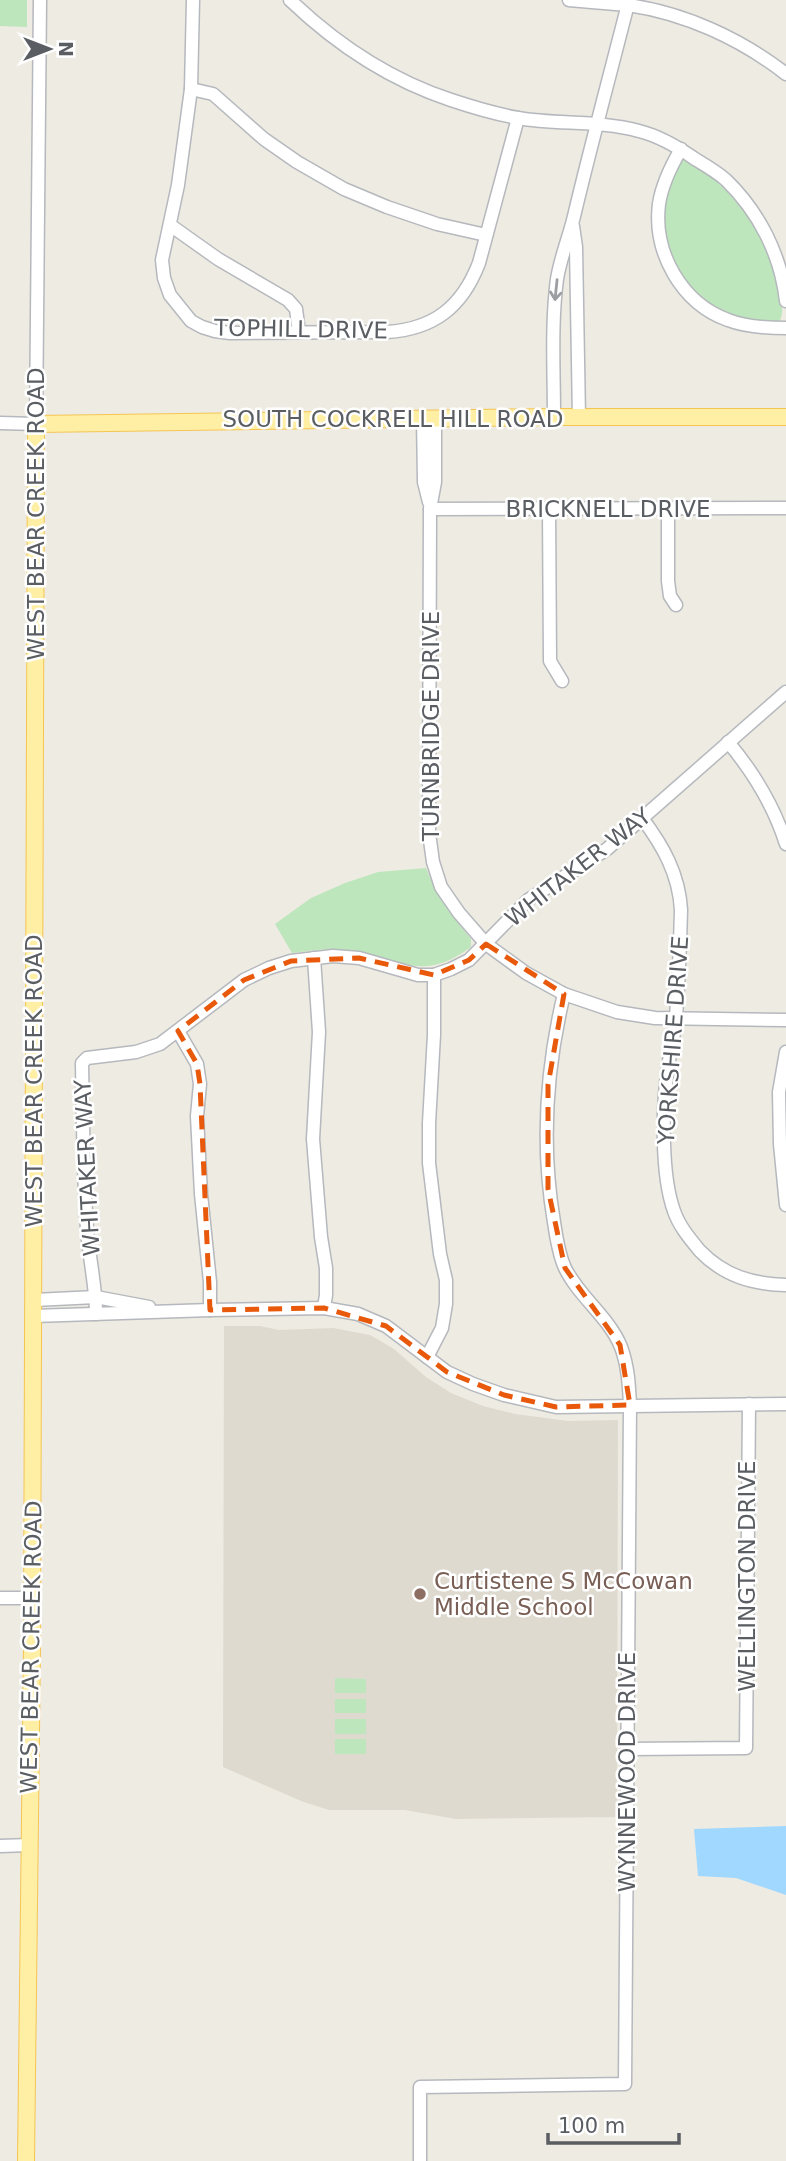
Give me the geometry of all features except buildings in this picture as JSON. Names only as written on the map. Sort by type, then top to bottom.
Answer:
[{"type":"main road","name":"SOUTH COCKRELL HILL ROAD","points":[[36,424],[554,417],[786,417]]},
{"type":"main road","name":"WEST BEAR CREEK ROAD","points":[[26,2161],[34,1308],[36,424]]},
{"type":"street","name":"WEST BEAR CREEK ROAD","points":[[36,424],[40,0]]},
{"type":"street","name":"TOPHILL DRIVE","points":[[193,0],[191,89],[178,185],[162,260],[170,295],[191,321],[202,327],[230,333],[405,331],[438,318],[462,297],[472,283],[518,118]]},
{"type":"street","points":[[290,0],[339,41],[393,76],[451,100],[518,118],[638,130],[681,149],[725,179],[754,212],[772,247],[785,288],[786,301]]},
{"type":"street","points":[[569,0],[629,3],[684,19],[711,30],[774,64],[786,74]]},
{"type":"street","points":[[554,417],[554,315],[558,278],[629,3]]},
{"type":"street","points":[[191,89],[214,94],[264,139],[344,189],[387,207],[486,235]]},
{"type":"street","points":[[681,149],[664,182],[659,202],[660,237],[674,276],[697,302],[726,320],[745,325],[786,328]]},
{"type":"street","points":[[572,224],[576,247],[579,418]]},
{"type":"street","points":[[170,225],[218,259],[288,300],[296,309],[299,332]]},
{"type":"street","name":"TURNBRIDGE DRIVE","points":[[429,419],[424,482],[430,509],[429,833],[433,862],[441,887],[486,944],[526,973],[564,994],[617,1012],[654,1018],[786,1020]]},
{"type":"street","name":"SOUTH COCKRELL HILL ROAD","points":[[0,423],[36,424]]},
{"type":"street","points":[[668,508],[668,581],[670,596],[676,605]]},
{"type":"street","name":"BRICKNELL DRIVE","points":[[430,509],[786,508]]},
{"type":"street","points":[[550,509],[551,661],[562,681]]},
{"type":"street","name":"WHITAKER WAY","points":[[96,1314],[83,1177],[82,1063],[87,1058],[136,1052],[160,1044],[244,980],[291,961],[333,956],[359,958],[418,975],[434,975],[469,960],[528,900],[607,849],[786,692]]},
{"type":"street","points":[[728,742],[760,785],[779,820],[786,845]]},
{"type":"street","name":"YORKSHIRE DRIVE","points":[[642,818],[666,854],[680,892],[676,1018],[667,1072],[664,1126],[666,1175],[674,1212],[687,1236],[707,1258],[727,1273],[752,1282],[786,1284]]},
{"type":"street","points":[[314,958],[319,1032],[313,1139],[326,1268],[324,1308]]},
{"type":"street","points":[[427,1357],[442,1328],[446,1304],[446,1280],[440,1254],[429,1163],[434,975]]},
{"type":"street","name":"WYNNEWOOD DRIVE","points":[[420,2161],[420,2087],[625,2084],[630,1405],[628,1372],[620,1345],[565,1268],[548,1189],[548,1085],[556,1026],[564,994]]},
{"type":"street","points":[[178,1031],[197,1064],[200,1084],[198,1129],[210,1310]]},
{"type":"street","points":[[786,1052],[779,1092],[780,1144],[786,1205]]},
{"type":"street","points":[[34,1308],[96,1297],[173,1311]]},
{"type":"street","points":[[34,1308],[96,1314],[324,1308],[358,1314],[386,1326],[447,1372],[504,1395],[556,1407],[786,1404]]},
{"type":"street","name":"WELLINGTON DRIVE","points":[[627,1749],[746,1748],[749,1404]]},
{"type":"street","points":[[0,1598],[31,1598]]},
{"type":"street","points":[[0,1846],[29,1845]]},
{"type":"highlighted area","points":[[486,944],[564,994],[548,1085],[548,1189],[565,1268],[620,1345],[630,1405],[556,1407],[504,1395],[447,1372],[386,1326],[324,1308],[210,1310],[200,1084],[197,1064],[178,1031],[244,980],[291,961],[359,958],[434,975],[469,960]]},
{"type":"shaded area","name":"Curtistene S McCowan Middle School","points":[[224,1326],[260,1326],[279,1330],[333,1328],[370,1335],[394,1349],[426,1377],[451,1393],[483,1406],[515,1414],[568,1421],[618,1420],[617,1817],[456,1819],[405,1810],[329,1810],[301,1801],[223,1767]]},
{"type":"green space","points":[[0,0],[27,0],[27,27],[0,26]]},
{"type":"green space","points":[[686,158],[734,199],[758,232],[774,270],[782,307],[779,322],[759,323],[746,320],[714,307],[695,293],[677,268],[667,240],[665,209],[675,170]]},
{"type":"green space","points":[[426,868],[435,888],[471,939],[471,947],[437,964],[409,965],[347,950],[292,953],[275,924],[311,898],[345,883],[378,872]]},
{"type":"green space","points":[[335,1678],[366,1679],[366,1693],[335,1693]]},
{"type":"green space","points":[[335,1699],[366,1699],[366,1713],[335,1713]]},
{"type":"green space","points":[[335,1719],[366,1719],[366,1734],[335,1734]]},
{"type":"green space","points":[[335,1739],[366,1739],[366,1754],[335,1754]]},
{"type":"water","points":[[786,1826],[786,1895],[736,1878],[698,1876],[694,1829]]},
{"type":"place","name":"Curtistene S McCowan Middle School","points":[[420,1594]]}]
